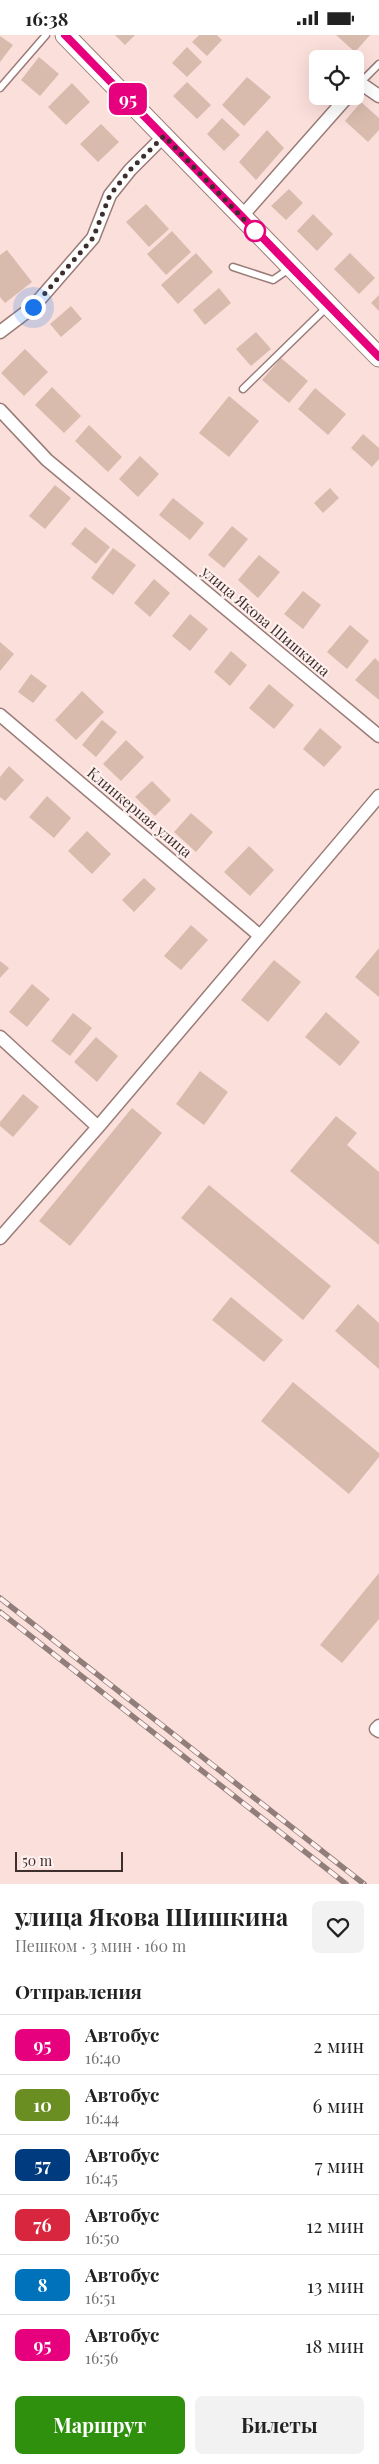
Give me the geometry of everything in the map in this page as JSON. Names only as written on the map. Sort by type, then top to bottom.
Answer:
[{"type":"main road","points":[[65,35],[379,357]]},
{"type":"street","points":[[364,89],[379,96]]},
{"type":"street","points":[[242,215],[340,105]]},
{"type":"street","points":[[0,332],[33,307],[93,238],[110,195],[130,170],[164,136]]},
{"type":"street","name":"улица Якова Шишкина","points":[[0,410],[47,460],[379,735]]},
{"type":"street","name":"Клинкерная улица","points":[[0,715],[260,935]]},
{"type":"street","points":[[0,1238],[98,1127],[379,796]]},
{"type":"street","points":[[0,1037],[98,1127]]},
{"type":"lane","points":[[0,87],[46,35]]},
{"type":"lane","points":[[364,80],[379,64]]},
{"type":"lane","points":[[233,267],[273,280],[291,268]]},
{"type":"lane","points":[[243,389],[328,306]]},
{"type":"building","points":[[115,35],[135,35],[125,45]]},
{"type":"building","points":[[199,35],[217,35],[222,40],[207,56],[192,42]]},
{"type":"building","points":[[336,35],[370,35],[357,50],[353,50]]},
{"type":"building","points":[[0,36],[13,45],[0,62]]},
{"type":"building","points":[[187,47],[202,62],[187,77],[172,63]]},
{"type":"building","points":[[39,57],[59,74],[40,96],[21,80]]},
{"type":"building","points":[[247,77],[271,97],[244,126],[222,105]]},
{"type":"building","points":[[187,82],[211,105],[197,119],[173,96]]},
{"type":"building","points":[[72,83],[90,102],[66,125],[48,107]]},
{"type":"building","points":[[358,105],[364,105],[379,118],[379,130],[368,142],[345,121]]},
{"type":"building","points":[[222,118],[240,135],[224,151],[207,134]]},
{"type":"building","points":[[101,124],[119,142],[98,162],[80,144]]},
{"type":"building","points":[[267,130],[284,148],[256,180],[239,162]]},
{"type":"building","points":[[289,189],[303,203],[286,220],[271,206]]},
{"type":"building","points":[[146,204],[169,229],[149,247],[126,222]]},
{"type":"building","points":[[313,214],[333,234],[317,251],[297,231]]},
{"type":"building","points":[[172,231],[191,252],[166,275],[147,254]]},
{"type":"building","points":[[7,250],[32,282],[5,303],[0,297],[0,255]]},
{"type":"building","points":[[196,253],[213,272],[178,304],[161,285]]},
{"type":"building","points":[[350,253],[375,278],[359,294],[334,269]]},
{"type":"building","points":[[219,288],[231,303],[205,325],[193,310]]},
{"type":"building","points":[[379,295],[379,311],[371,303]]},
{"type":"building","points":[[71,306],[82,319],[61,337],[50,324]]},
{"type":"building","points":[[256,332],[271,349],[251,366],[236,349]]},
{"type":"building","points":[[25,349],[48,372],[24,396],[1,373]]},
{"type":"building","points":[[281,358],[308,381],[289,403],[262,380]]},
{"type":"building","points":[[52,387],[81,416],[64,433],[35,405]]},
{"type":"building","points":[[315,388],[346,414],[328,435],[298,409]]},
{"type":"building","points":[[229,396],[259,421],[229,457],[199,433]]},
{"type":"building","points":[[89,425],[122,457],[108,472],[75,441]]},
{"type":"building","points":[[363,434],[379,448],[379,459],[372,467],[351,448]]},
{"type":"building","points":[[140,456],[159,474],[138,497],[119,479]]},
{"type":"building","points":[[55,485],[71,498],[45,529],[29,516]]},
{"type":"building","points":[[330,488],[339,498],[323,513],[314,503]]},
{"type":"building","points":[[173,498],[204,523],[190,540],[159,515]]},
{"type":"building","points":[[232,526],[248,539],[224,568],[208,555]]},
{"type":"building","points":[[85,527],[110,547],[96,564],[71,544]]},
{"type":"building","points":[[113,548],[136,565],[113,595],[91,578]]},
{"type":"building","points":[[259,555],[280,572],[258,598],[238,580]]},
{"type":"building","points":[[154,579],[170,593],[150,617],[134,603]]},
{"type":"building","points":[[303,591],[321,605],[303,629],[284,614]]},
{"type":"building","points":[[190,614],[208,629],[190,651],[172,636]]},
{"type":"building","points":[[350,625],[369,641],[347,669],[327,652]]},
{"type":"building","points":[[0,642],[14,654],[0,671]]},
{"type":"building","points":[[231,651],[247,665],[230,686],[214,672]]},
{"type":"building","points":[[375,658],[379,662],[379,700],[355,680]]},
{"type":"building","points":[[31,674],[47,686],[33,703],[18,692]]},
{"type":"building","points":[[269,684],[294,705],[274,729],[249,708]]},
{"type":"building","points":[[82,691],[104,712],[76,740],[55,720]]},
{"type":"building","points":[[102,720],[117,732],[96,757],[82,745]]},
{"type":"building","points":[[320,728],[342,747],[324,767],[303,749]]},
{"type":"building","points":[[126,740],[144,757],[121,781],[103,764]]},
{"type":"building","points":[[9,766],[24,780],[5,801],[0,797],[0,777]]},
{"type":"building","points":[[152,781],[171,800],[155,816],[135,797]]},
{"type":"building","points":[[47,796],[71,818],[54,838],[29,817]]},
{"type":"building","points":[[191,813],[213,832],[196,852],[174,832]]},
{"type":"building","points":[[87,831],[111,854],[92,874],[68,851]]},
{"type":"building","points":[[249,846],[274,870],[250,896],[224,872]]},
{"type":"building","points":[[144,878],[156,889],[134,912],[122,900]]},
{"type":"building","points":[[191,925],[208,940],[181,970],[164,956]]},
{"type":"building","points":[[379,948],[379,997],[355,977]]},
{"type":"building","points":[[274,960],[301,982],[268,1022],[241,1000]]},
{"type":"building","points":[[0,961],[9,968],[0,978]]},
{"type":"building","points":[[32,984],[50,999],[27,1027],[9,1012]]},
{"type":"building","points":[[326,1012],[360,1042],[340,1066],[305,1037]]},
{"type":"building","points":[[73,1013],[92,1028],[70,1056],[51,1041]]},
{"type":"building","points":[[96,1037],[118,1056],[97,1082],[74,1062]]},
{"type":"building","points":[[200,1071],[228,1092],[204,1125],[176,1104]]},
{"type":"building","points":[[23,1094],[39,1107],[13,1137],[0,1126],[0,1122]]},
{"type":"building","points":[[132,1108],[162,1133],[70,1246],[39,1221]]},
{"type":"building","points":[[336,1116],[357,1133],[347,1145],[379,1172],[379,1245],[290,1171]]},
{"type":"building","points":[[209,1185],[331,1286],[303,1320],[181,1218]]},
{"type":"building","points":[[231,1297],[283,1340],[264,1362],[212,1320]]},
{"type":"building","points":[[358,1304],[379,1323],[379,1369],[335,1331]]},
{"type":"building","points":[[293,1382],[379,1453],[379,1457],[349,1494],[261,1421]]},
{"type":"building","points":[[379,1573],[379,1619],[342,1663],[320,1645]]},
{"type":"railway","points":[[0,1598],[364,1884]]},
{"type":"railway","points":[[0,1612],[346,1884]]},
{"type":"bus line","name":"95","points":[[65,35],[379,357]]},
{"type":"route","points":[[33,307],[93,238],[110,195],[130,170],[164,136],[242,215],[255,231]]}]
